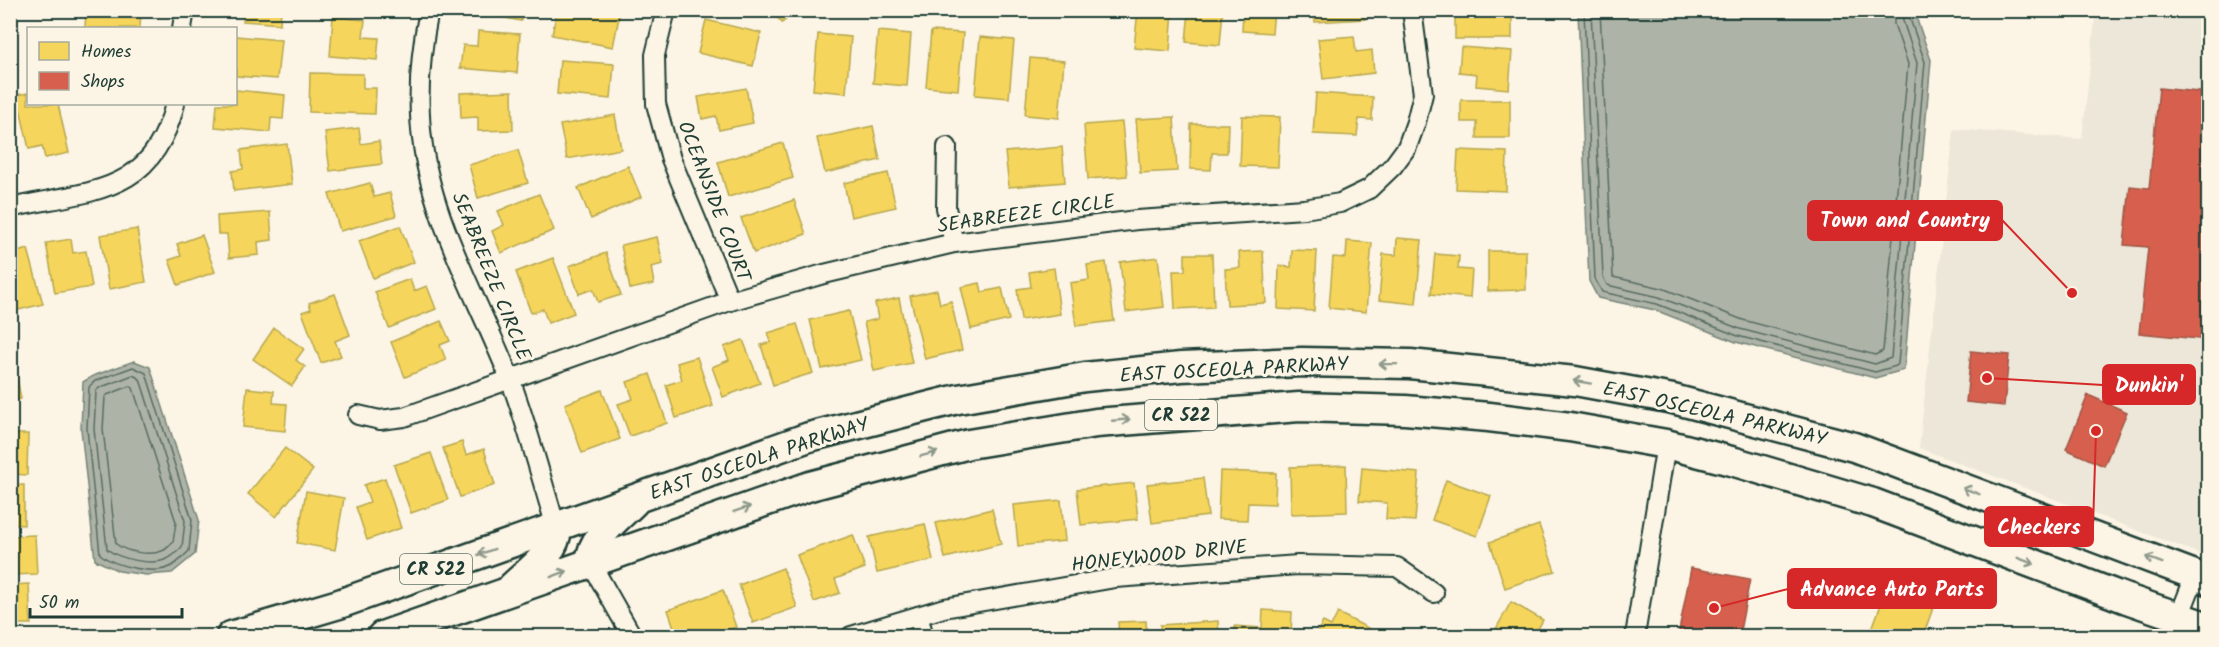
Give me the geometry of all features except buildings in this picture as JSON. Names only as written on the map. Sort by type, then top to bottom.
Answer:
[{"type":"main road","name":"EAST OSCEOLA PARKWAY","points":[[231,636],[321,610],[809,437],[958,399],[1085,377],[1181,367],[1302,362],[1410,364],[1575,381],[1673,399],[1854,447],[2202,578]]},
{"type":"main road","name":"CR 522","points":[[382,636],[810,486],[969,444],[1096,423],[1299,407],[1405,410],[1570,427],[1666,444],[1851,496],[2208,627]]},
{"type":"main road","points":[[590,562],[591,549],[600,536],[640,496]]},
{"type":"main road","points":[[504,595],[548,551],[557,534],[556,527]]},
{"type":"street","points":[[182,27],[185,10]]},
{"type":"street","name":"SEABREEZE CIRCLE","points":[[429,10],[418,88],[423,147],[439,210],[510,381],[556,527]]},
{"type":"street","name":"OCEANSIDE COURT","points":[[666,10],[655,55],[656,104],[671,159],[730,301]]},
{"type":"street","name":"SEABREEZE CIRCLE","points":[[510,381],[730,301],[824,274],[954,243],[1137,220],[1304,209],[1340,203],[1369,189],[1393,166],[1407,147],[1424,94],[1412,10]]},
{"type":"street","points":[[10,208],[99,190],[133,175],[157,150],[165,135],[175,105]]},
{"type":"street","points":[[947,147],[946,208],[954,243]]},
{"type":"street","points":[[358,415],[380,420],[404,417],[510,381]]},
{"type":"street","points":[[1635,636],[1666,444]]},
{"type":"street","points":[[590,562],[632,636]]},
{"type":"street","name":"HONEYWOOD DRIVE","points":[[851,636],[944,608],[1115,578],[1298,565],[1397,567],[1434,593]]},
{"type":"street","points":[[2179,617],[2202,578]]},
{"type":"street","points":[[918,616],[924,636]]},
{"type":"shaded area","points":[[2096,11],[2208,11],[2208,557],[1919,448],[1954,129],[2082,139]]},
{"type":"water","points":[[1578,11],[1917,11],[1916,17],[1931,60],[1904,370],[1875,378],[1736,342],[1655,310],[1598,298],[1589,281]]},
{"type":"water","points":[[134,361],[150,367],[199,520],[195,554],[172,573],[146,575],[119,571],[95,560],[81,429],[83,382]]},
{"type":"place","name":"Town and Country","points":[[2072,293]]},
{"type":"place","name":"Dunkin'","points":[[1987,378]]},
{"type":"place","name":"Checkers","points":[[2096,431]]},
{"type":"place","name":"Advance Auto Parts","points":[[1714,608]]}]
